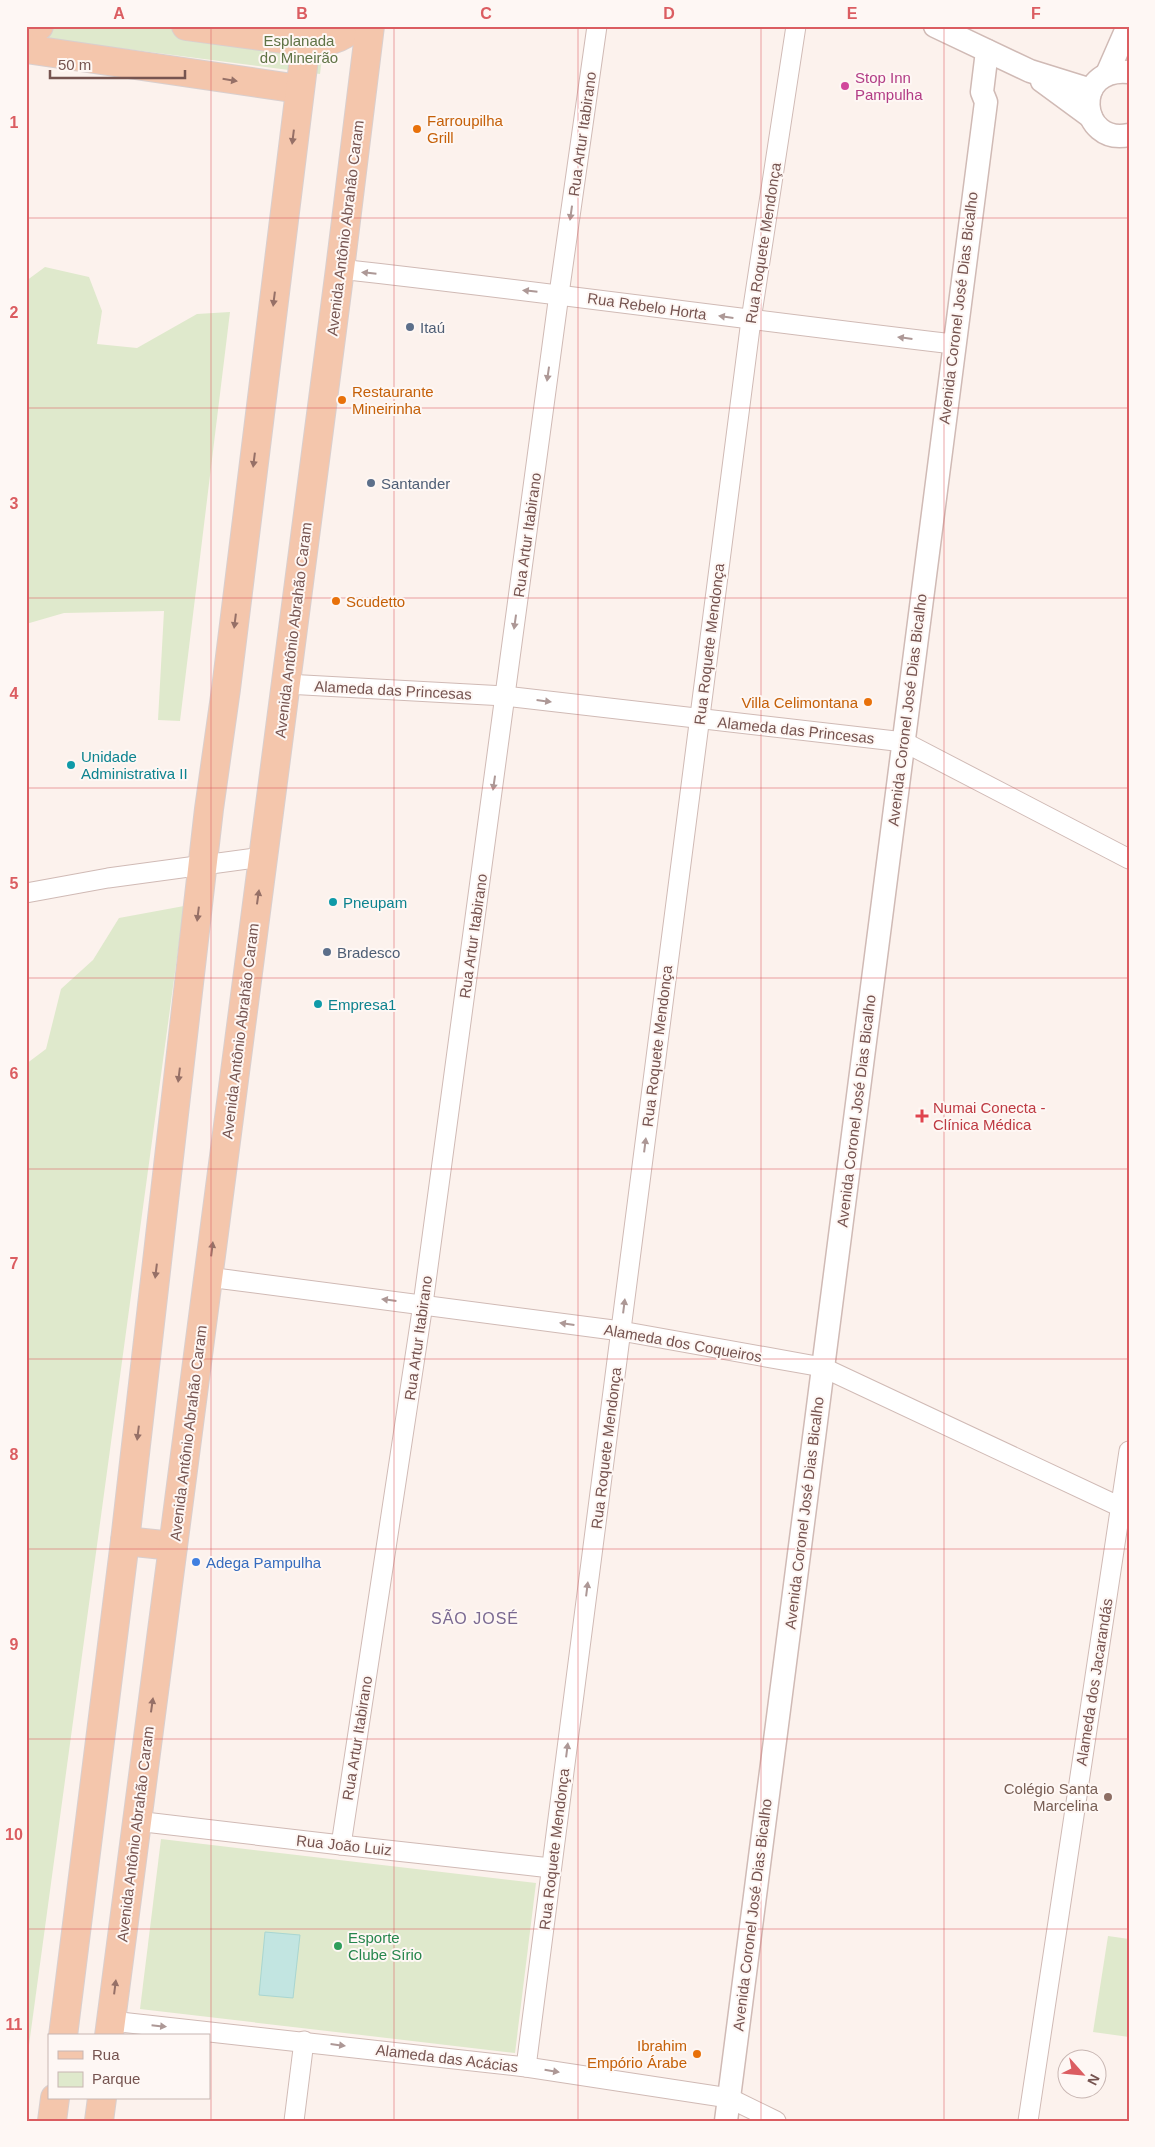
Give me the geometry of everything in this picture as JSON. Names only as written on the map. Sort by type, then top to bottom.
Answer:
[{"type":"main road","points":[[26,32],[39,26]]},
{"type":"main road","points":[[186,26],[307,34],[326,42],[347,34],[354,26]]},
{"type":"main road","name":"Avenida Antônio Abrahão Caram","points":[[110,2028],[340,269],[370,26]]},
{"type":"main road","points":[[63,2034],[125,1540],[203,865],[307,34]]},
{"type":"main road","points":[[26,49],[299,89]]},
{"type":"main road","points":[[125,1540],[173,1546]]},
{"type":"main road","points":[[52,2121],[55,2100]]},
{"type":"main road","points":[[99,2121],[102,2100]]},
{"type":"street","name":"Rua Artur Itabirano","points":[[341,1846],[423,1304],[559,294],[598,26]]},
{"type":"street","name":"Rua Roquete Mendonça","points":[[526,2067],[751,320],[796,26]]},
{"type":"street","points":[[935,26],[1030,71],[1091,90]]},
{"type":"street","points":[[1128,26],[1118,73],[1100,78],[1091,90],[1088,108],[1096,126],[1105,133],[1116,136],[1129,135]]},
{"type":"street","name":"Avenida Coronel José Dias Bicalho","points":[[726,2121],[904,742],[953,344],[986,102],[982,92],[994,54]]},
{"type":"street","points":[[1030,71],[1091,117]]},
{"type":"street","name":"Rua Rebelo Horta","points":[[340,269],[559,294],[751,320],[953,344]]},
{"type":"street","name":"Alameda das Princesas","points":[[286,684],[505,696],[904,742],[1129,860]]},
{"type":"street","points":[[26,893],[108,878],[263,858]]},
{"type":"street","name":"Alameda dos Coqueiros","points":[[208,1277],[621,1331],[822,1367],[1124,1509]]},
{"type":"street","name":"Alameda dos Jacarandás","points":[[1028,2121],[1124,1509],[1129,1451]]},
{"type":"street","name":"Rua João Luiz","points":[[136,1821],[341,1846],[551,1868]]},
{"type":"street","name":"Alameda das Acácias","points":[[110,2028],[200,2034]]},
{"type":"street","name":"Alameda das Acácias","points":[[210,2035],[304,2041],[526,2067],[729,2098],[776,2121]]},
{"type":"street","points":[[294,2121],[304,2041]]},
{"type":"green space","name":"Esplanada do Mineirão","points":[[26,26],[326,26],[320,74],[26,36]]},
{"type":"green space","points":[[45,267],[89,277],[102,311],[97,344],[137,348],[197,314],[230,312],[180,721],[158,720],[164,611],[64,613],[26,624],[26,281]]},
{"type":"green space","points":[[184,906],[26,2067],[26,1064],[46,1049],[61,989],[93,960],[119,918]]},
{"type":"green space","name":"Esporte Clube Sírio","points":[[161,1839],[536,1883],[515,2053],[140,2009]]},
{"type":"green space","points":[[1108,1936],[1129,1939],[1129,2037],[1093,2032]]},
{"type":"water","points":[[265,1932],[300,1935],[293,1998],[259,1995]]},
{"type":"place","name":"Stop Inn Pampulha","points":[[845,86]]},
{"type":"place","name":"Farroupilha Grill","points":[[417,129]]},
{"type":"place","name":"Itaú","points":[[410,327]]},
{"type":"place","name":"Restaurante Mineirinha","points":[[342,400]]},
{"type":"place","name":"Santander","points":[[371,483]]},
{"type":"place","name":"Scudetto","points":[[336,601]]},
{"type":"place","name":"Villa Celimontana","points":[[868,702]]},
{"type":"place","name":"Unidade Administrativa II","points":[[71,765]]},
{"type":"place","name":"Pneupam","points":[[333,902]]},
{"type":"place","name":"Bradesco","points":[[327,952]]},
{"type":"place","name":"Empresa1","points":[[318,1004]]},
{"type":"place","name":"Numai Conecta - Clínica Médica","points":[[922,1116]]},
{"type":"place","name":"Adega Pampulha","points":[[196,1562]]},
{"type":"place","name":"Colégio Santa Marcelina","points":[[1108,1797]]},
{"type":"place","name":"Esporte Clube Sírio","points":[[338,1946]]},
{"type":"place","name":"Ibrahim Empório Árabe","points":[[697,2054]]},
{"type":"district","name":"SÃO JOSÉ","points":[[475,1618]]}]
